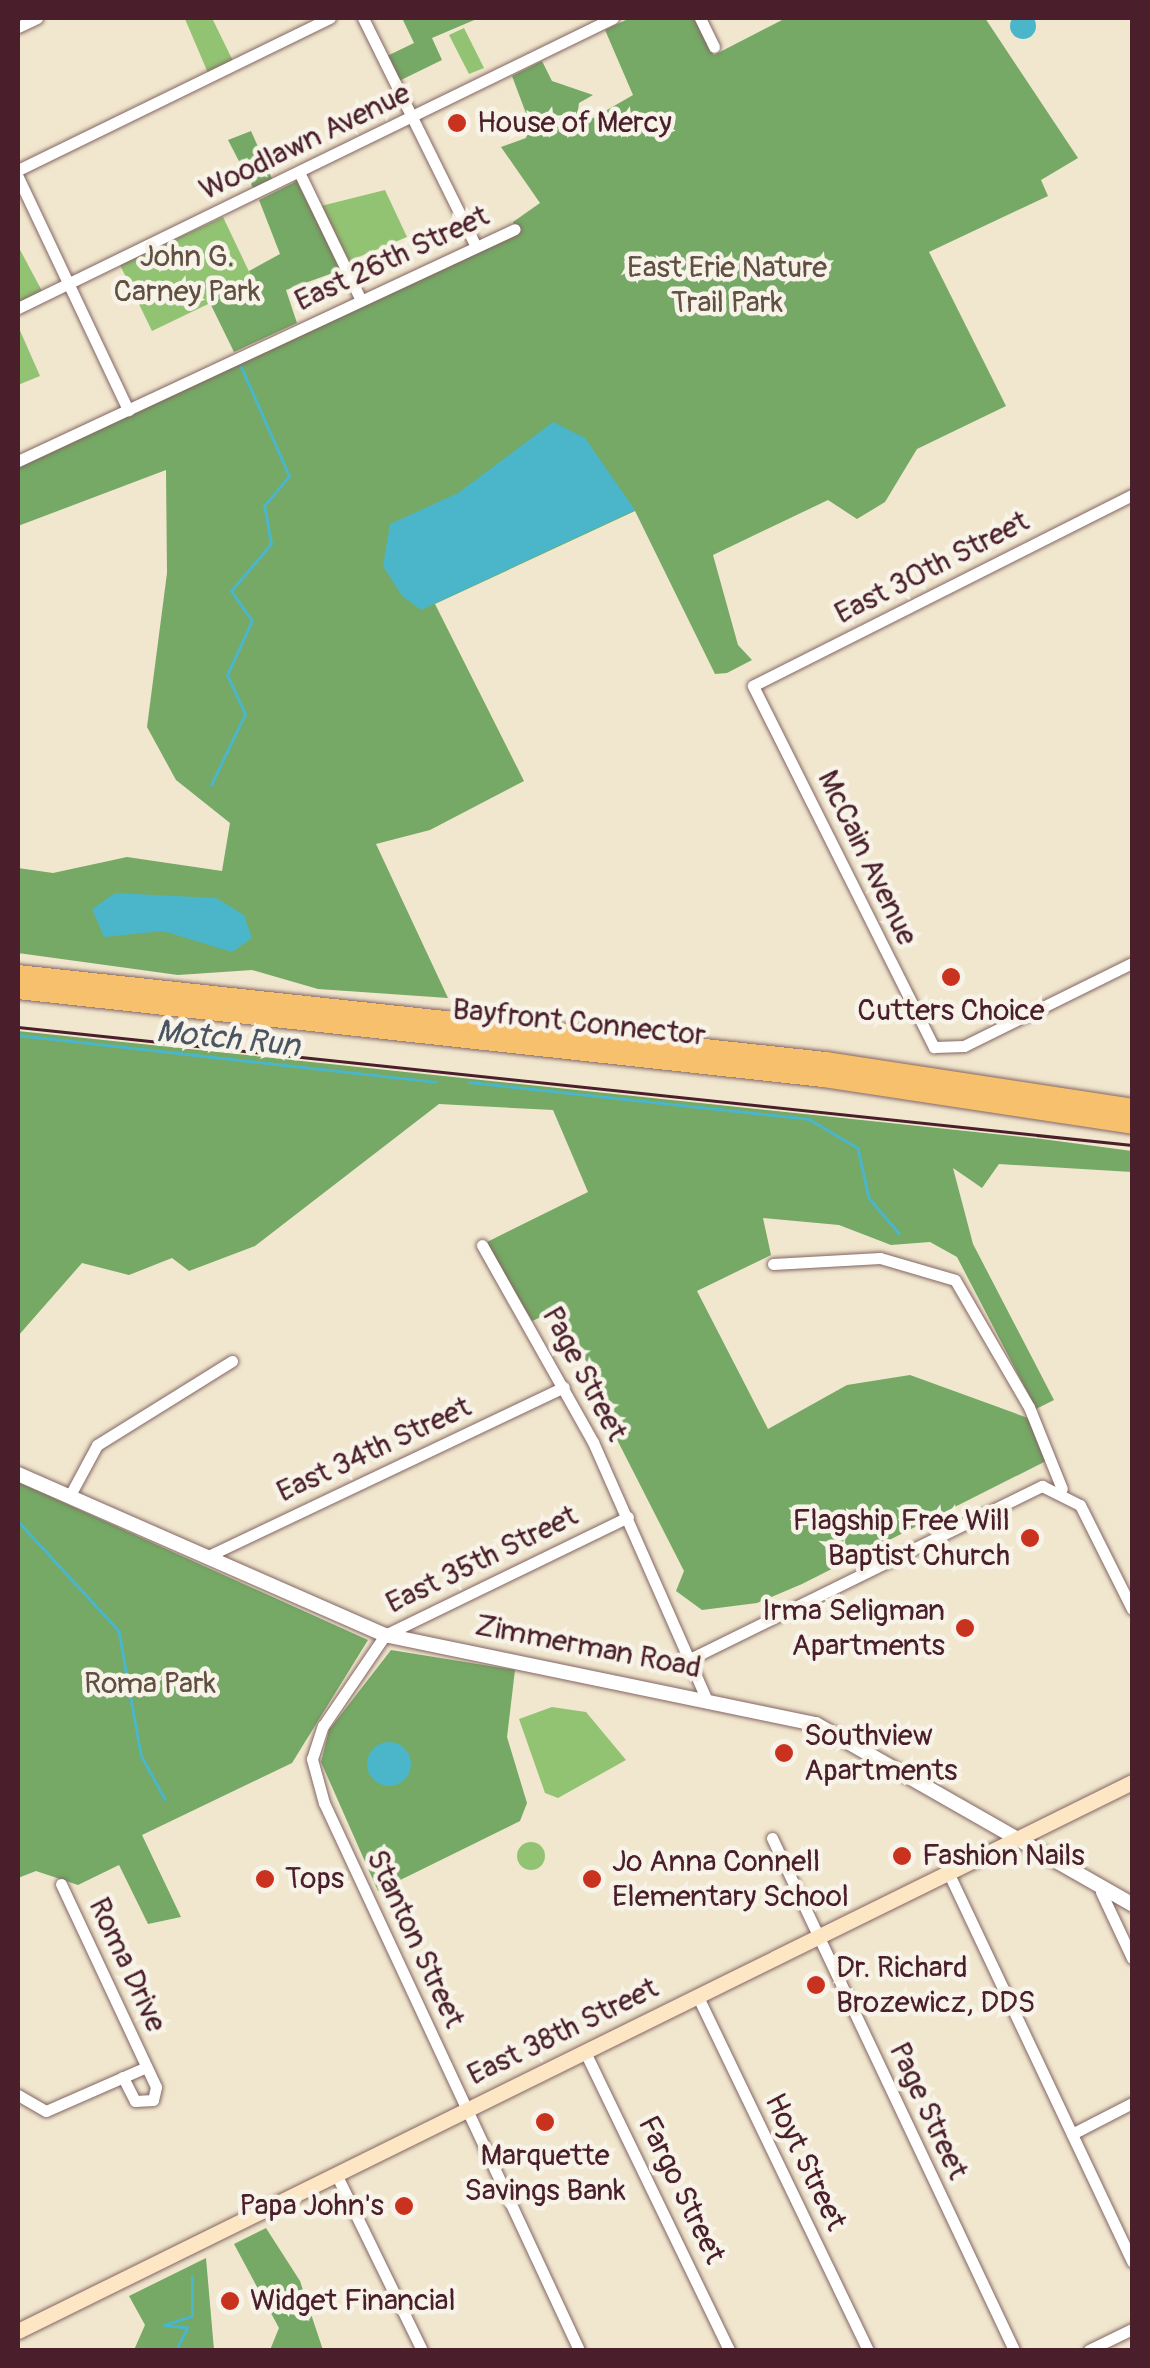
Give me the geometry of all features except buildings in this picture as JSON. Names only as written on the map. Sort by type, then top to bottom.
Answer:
[{"type":"highway","name":"Bayfront Connector","points":[[18,974],[826,1061],[1132,1108]]},
{"type":"highway","name":"Bayfront Connector","points":[[18,990],[823,1078],[1132,1125]]},
{"type":"main road","name":"East 38th Street","points":[[18,2331],[1132,1782]]},
{"type":"street","points":[[18,27],[37,18]]},
{"type":"street","points":[[128,410],[18,173],[330,18]]},
{"type":"street","points":[[362,18],[476,246]]},
{"type":"street","name":"Woodlawn Avenue","points":[[18,308],[613,18]]},
{"type":"street","points":[[700,18],[714,46]]},
{"type":"street","points":[[300,172],[361,300]]},
{"type":"street","name":"East 26th Street","points":[[18,460],[515,229]]},
{"type":"street","name":"East 30th Street","points":[[754,686],[1132,495]]},
{"type":"street","name":"McCain Avenue","points":[[754,686],[939,1050],[1132,963]]},
{"type":"street","name":"Page Street","points":[[482,1245],[564,1387],[694,1657],[706,1696]]},
{"type":"street","points":[[773,1264],[867,1257],[934,1268],[955,1280],[987,1328],[1062,1490],[1080,1505],[1132,1608]]},
{"type":"street","points":[[69,1497],[97,1445],[232,1361]]},
{"type":"street","name":"East 34th Street","points":[[206,1558],[564,1387]]},
{"type":"street","name":"Zimmerman Road","points":[[18,1474],[385,1635],[706,1696],[816,1724],[1101,1892],[1132,1904]]},
{"type":"street","points":[[694,1657],[1026,1490],[1062,1490]]},
{"type":"street","name":"East 35th Street","points":[[312,1764],[323,1726],[385,1635],[628,1516]]},
{"type":"street","name":"Stanton Street","points":[[312,1764],[579,2350]]},
{"type":"street","name":"Page Street","points":[[772,1838],[1014,2350]]},
{"type":"street","points":[[948,1872],[1132,2262]]},
{"type":"street","name":"Roma Drive","points":[[61,1884],[146,2067]]},
{"type":"street","points":[[1101,1892],[1132,1958]]},
{"type":"street","name":"Hoyt Street","points":[[697,1995],[868,2350]]},
{"type":"street","name":"Fargo Street","points":[[584,2052],[730,2350]]},
{"type":"street","points":[[18,2095],[28,2106],[54,2109],[123,2077],[146,2067],[156,2090],[146,2104],[123,2077]]},
{"type":"street","points":[[1072,2134],[1132,2103]]},
{"type":"street","points":[[336,2174],[422,2350]]},
{"type":"street","points":[[1089,2350],[1132,2329]]},
{"type":"green space","points":[[212,18],[233,61],[208,73],[185,19]]},
{"type":"green space","points":[[402,18],[479,18],[432,38],[442,60],[399,81],[387,56],[414,43]]},
{"type":"green space","name":"East Erie Nature Trail Park","points":[[630,18],[694,18],[714,55],[786,18],[985,18],[1078,158],[1041,180],[1048,196],[929,252],[1006,406],[917,449],[885,502],[857,519],[828,500],[713,555],[738,645],[752,660],[727,673],[715,674],[635,511],[435,604],[524,781],[430,830],[376,844],[448,998],[318,989],[252,970],[178,975],[18,953],[18,868],[53,873],[127,857],[222,871],[230,823],[176,780],[147,727],[167,573],[166,470],[18,526],[18,468],[517,234],[513,222],[540,203],[501,147],[526,138],[530,124],[512,76],[542,61],[552,81],[593,95],[579,103],[577,117],[588,121],[633,95],[605,30]]},
{"type":"green space","points":[[464,28],[484,68],[469,74],[449,35]]},
{"type":"green space","points":[[251,131],[273,181],[254,190],[228,140]]},
{"type":"green space","points":[[297,181],[341,270],[286,290],[297,323],[234,352],[210,303],[254,283],[249,271],[280,254],[259,200]]},
{"type":"green space","points":[[385,190],[407,237],[349,261],[321,206]]},
{"type":"green space","name":"John G. Carney Park","points":[[223,217],[254,282],[152,331],[120,265]]},
{"type":"green space","points":[[18,246],[42,291],[18,303]]},
{"type":"green space","points":[[18,326],[40,376],[18,385]]},
{"type":"green space","points":[[18,1031],[1042,1139],[1132,1151],[1132,1172],[999,1164],[982,1188],[953,1168],[973,1244],[1054,1400],[1036,1409],[957,1257],[930,1242],[891,1245],[839,1225],[763,1218],[771,1255],[697,1291],[768,1429],[847,1385],[910,1375],[1028,1418],[1048,1460],[802,1584],[757,1603],[702,1610],[676,1591],[684,1571],[606,1418],[578,1340],[548,1314],[532,1321],[485,1243],[588,1192],[553,1110],[439,1104],[255,1246],[189,1271],[172,1258],[129,1275],[82,1263],[18,1336]]},
{"type":"green space","name":"Roma Park","points":[[18,1482],[368,1640],[292,1763],[142,1835],[181,1917],[148,1924],[119,1865],[78,1885],[36,1871],[18,1878]]},
{"type":"green space","points":[[391,1650],[515,1670],[507,1737],[527,1803],[520,1821],[378,1891],[321,1762],[329,1730]]},
{"type":"green space","points":[[552,1707],[586,1712],[626,1760],[558,1798],[545,1793],[519,1719]]},
{"type":"green space","points":[[531,1842],[541,1846],[545,1856],[541,1866],[531,1870],[521,1866],[517,1856],[521,1846]]},
{"type":"green space","points":[[266,2228],[300,2281],[323,2350],[270,2350],[279,2328],[234,2244]]},
{"type":"green space","points":[[206,2258],[214,2350],[134,2350],[145,2325],[129,2296]]},
{"type":"water","points":[[1023,13],[1033,16],[1033,36],[1023,39],[1013,36],[1010,26],[1013,16]]},
{"type":"water","points":[[553,422],[585,438],[635,510],[421,610],[402,596],[383,566],[390,524],[458,493]]},
{"type":"water","points":[[115,893],[216,898],[244,915],[252,938],[232,952],[163,931],[104,937],[92,909]]},
{"type":"water","points":[[389,1742],[405,1748],[411,1764],[405,1780],[389,1786],[373,1780],[367,1764],[373,1748]]},
{"type":"waterway","points":[[211,785],[245,714],[227,675],[252,621],[231,591],[271,544],[264,506],[289,476],[241,367]]},
{"type":"waterway","name":"Motch Run","points":[[18,1035],[435,1082]]},
{"type":"waterway","points":[[469,1082],[809,1119],[858,1148],[869,1198],[899,1233]]},
{"type":"waterway","name":"Motch Run","points":[[18,1521],[119,1631],[141,1755],[165,1799]]},
{"type":"waterway","name":"Motch Run","points":[[176,2350],[187,2328],[164,2325],[192,2316],[192,2277]]},
{"type":"railway","points":[[18,1027],[1132,1145]]},
{"type":"place","name":"House of Mercy","points":[[457,123]]},
{"type":"place","name":"Cutters Choice","points":[[951,977]]},
{"type":"place","name":"Flagship Free Will Baptist Church","points":[[1030,1538]]},
{"type":"place","name":"Irma Seligman Apartments","points":[[965,1628]]},
{"type":"place","name":"Southview Apartments","points":[[784,1753]]},
{"type":"place","name":"Fashion Nails","points":[[902,1856]]},
{"type":"place","name":"Tops","points":[[265,1879]]},
{"type":"place","name":"Jo Anna Connell Elementary School","points":[[592,1879]]},
{"type":"place","name":"Dr. Richard Brozewicz, DDS","points":[[816,1985]]},
{"type":"place","name":"Marquette Savings Bank","points":[[545,2122]]},
{"type":"place","name":"Papa John's","points":[[404,2206]]},
{"type":"place","name":"Widget Financial","points":[[230,2301]]}]
